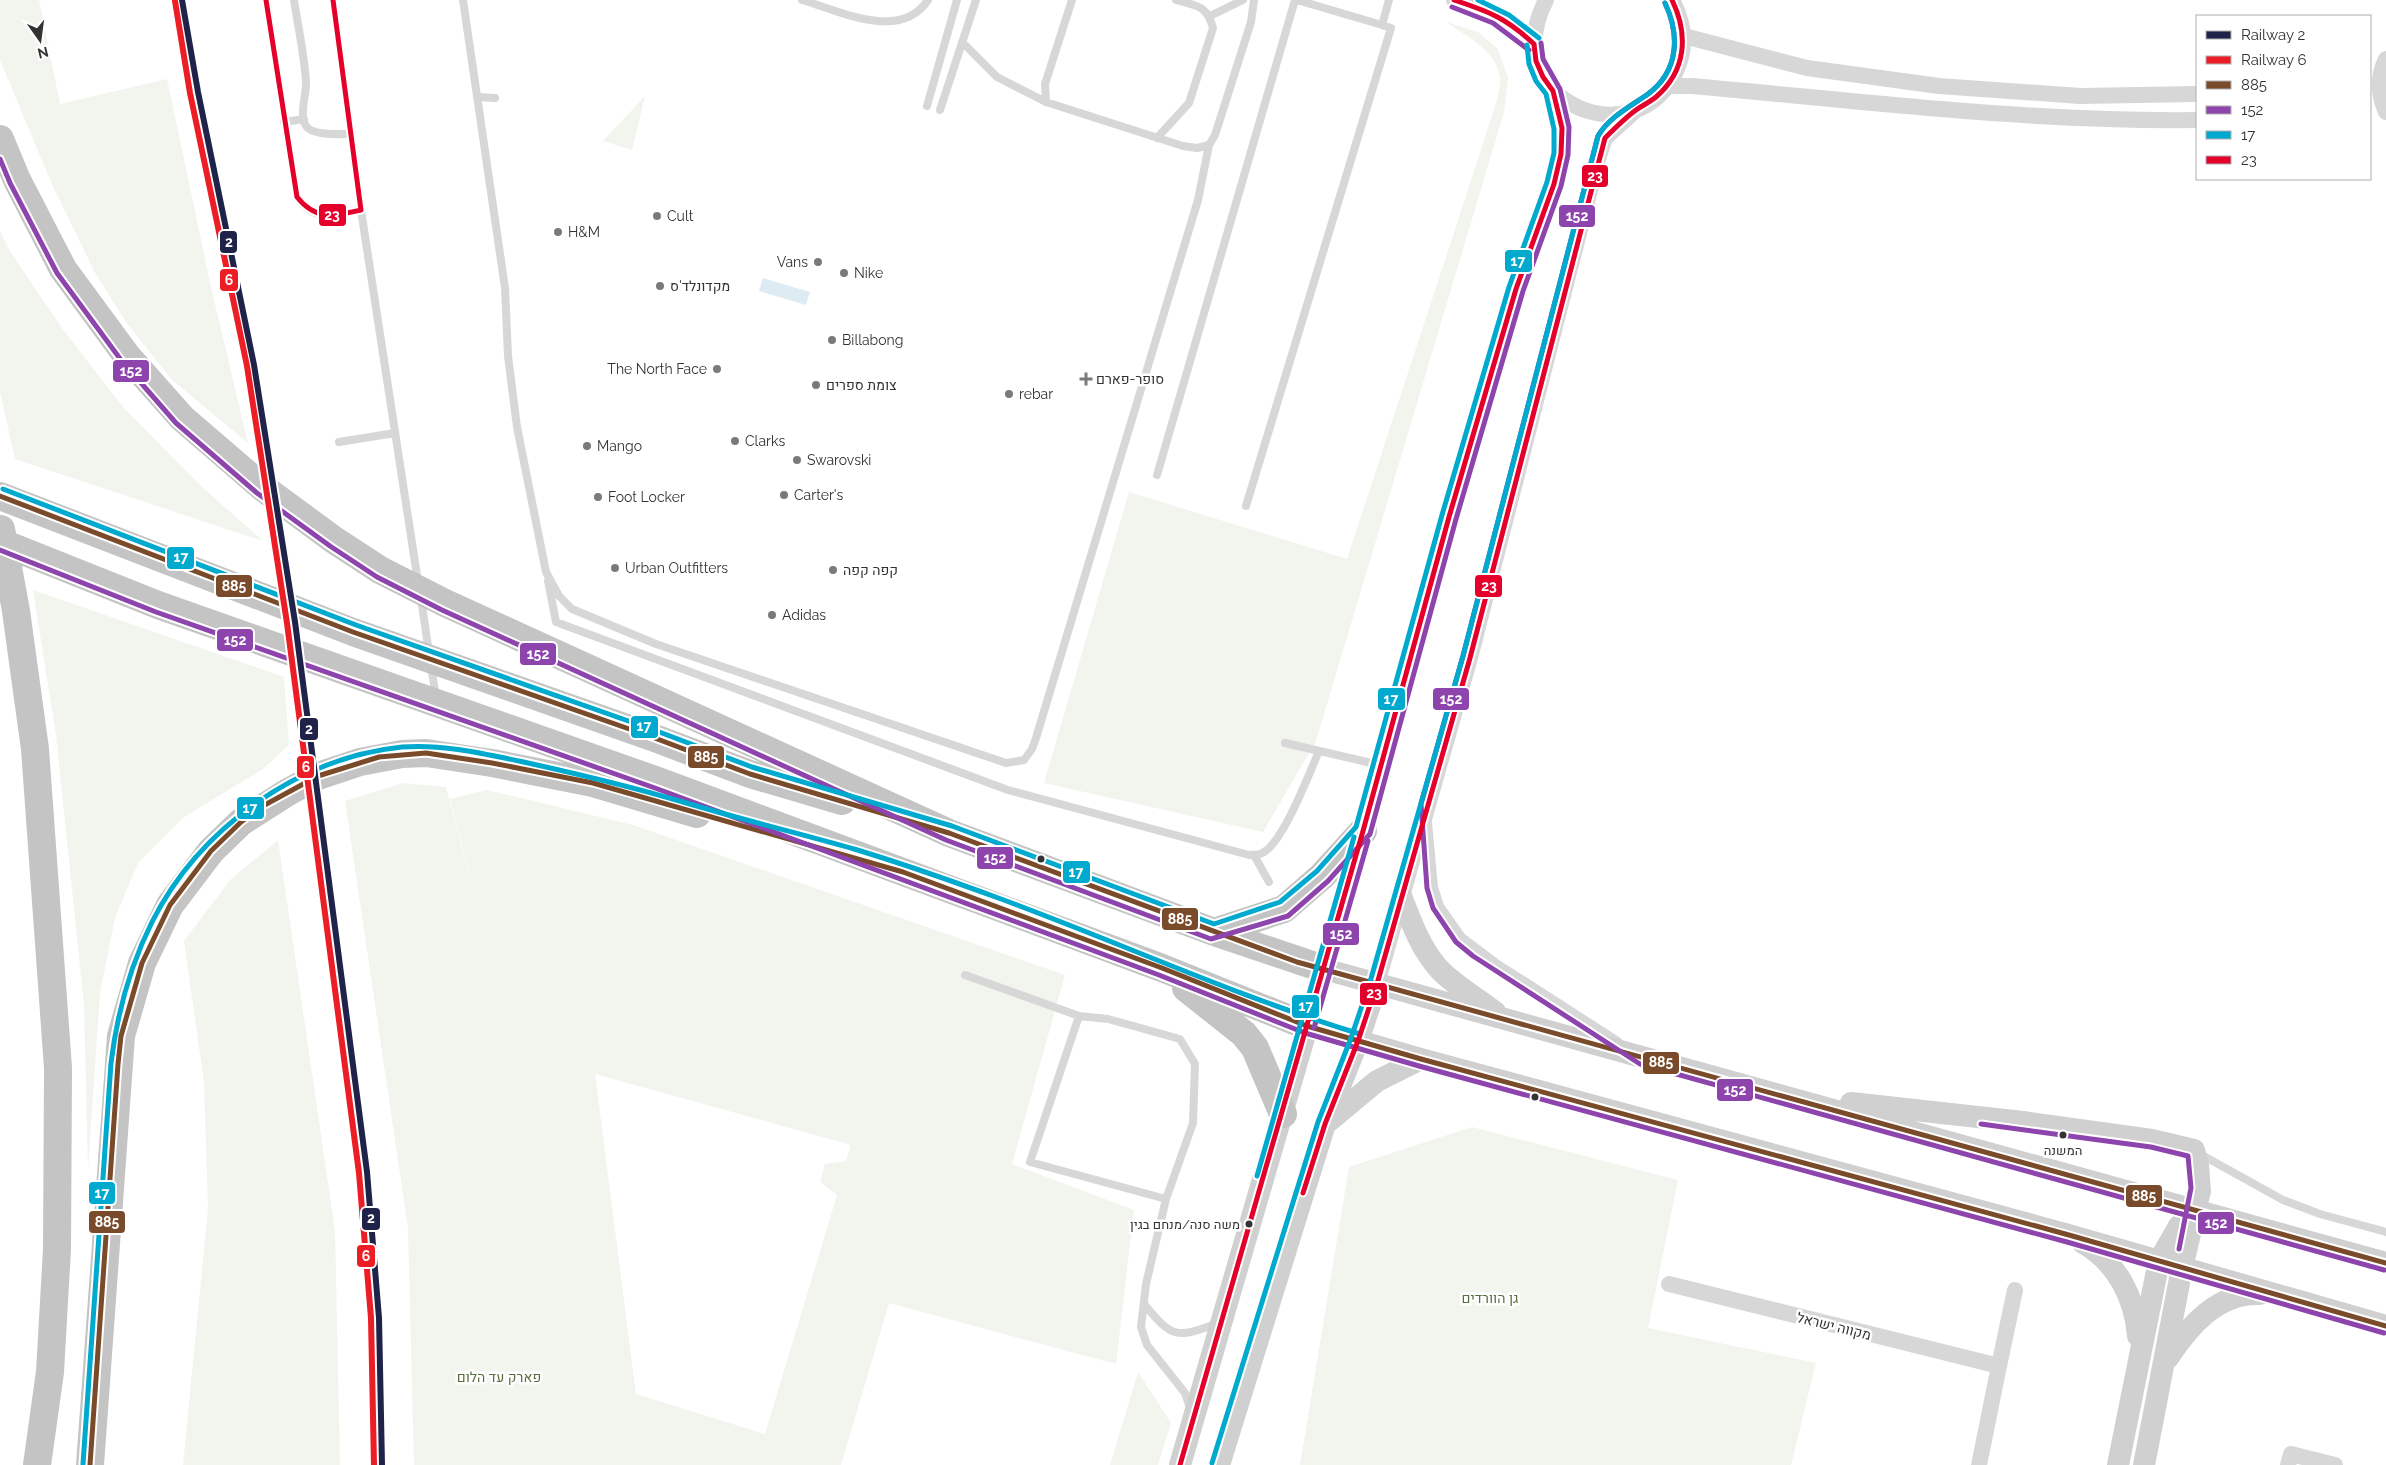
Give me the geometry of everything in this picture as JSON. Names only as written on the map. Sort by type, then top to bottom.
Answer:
[{"type":"highway","points":[[0,139],[17,180],[63,269],[127,356],[182,418],[213,446],[262,487],[334,540],[380,570],[445,604],[949,833],[1214,932],[1324,969]]},
{"type":"highway","points":[[0,496],[353,632],[652,737],[750,774],[949,833]]},
{"type":"highway","points":[[0,525],[16,611],[35,749],[58,1068],[57,1249],[50,1372],[37,1465]]},
{"type":"highway","points":[[0,542],[158,605],[660,792],[903,872],[1162,968],[1307,1026]]},
{"type":"highway","points":[[90,1465],[121,1036],[142,963],[170,905],[211,851],[241,822],[268,803],[318,776],[380,757],[426,753],[492,762],[593,783],[660,792]]},
{"type":"highway","points":[[1214,932],[1284,909],[1302,896],[1364,831]]},
{"type":"highway","points":[[1162,968],[1244,1034],[1255,1048],[1283,1114]]},
{"type":"main road","points":[[1401,896],[1415,931],[1432,960],[1441,971],[1506,1020]]},
{"type":"main road","points":[[1180,1465],[1324,969],[2386,1263]]},
{"type":"main road","points":[[1219,1465],[1325,1124],[1358,1041],[1377,984]]},
{"type":"main road","points":[[1307,1026],[1421,1060],[2069,1235],[2386,1326]]},
{"type":"main road","points":[[1325,1124],[1377,1081],[1421,1060]]},
{"type":"main road","points":[[1792,1098],[2023,1122],[2152,1140],[2194,1150],[2200,1179],[2200,1191],[2194,1210],[2182,1268],[2144,1465]]},
{"type":"main road","points":[[2118,1465],[2158,1261],[2179,1226],[2194,1210]]},
{"type":"main road","points":[[2069,1235],[2087,1245],[2102,1258],[2126,1287],[2135,1316],[2140,1353]]},
{"type":"main road","points":[[2163,1365],[2180,1341],[2209,1311],[2237,1296],[2270,1294]]},
{"type":"street","points":[[1454,0],[1491,12],[1512,24],[1534,44]]},
{"type":"street","points":[[1324,969],[1364,831],[1380,765],[1449,517],[1516,289],[1554,184],[1561,154],[1562,128],[1553,91],[1540,69],[1534,44],[1537,18],[1546,0]]},
{"type":"street","points":[[1377,984],[1470,658],[1598,159],[1605,138],[1637,109],[1657,97],[1672,80],[1682,59],[1684,36],[1679,13],[1672,0]]},
{"type":"street","points":[[1684,36],[1807,68],[1939,86],[2080,96],[2196,94]]},
{"type":"street","points":[[2371,111],[2386,111],[2380,97],[2379,66]]},
{"type":"street","points":[[1667,86],[1692,86],[1933,110],[2064,119],[2196,120]]},
{"type":"street","points":[[1553,91],[1571,105],[1592,113],[1615,115],[1637,109]]},
{"type":"street","name":"מקווה ישראל","points":[[1670,1284],[1999,1366]]},
{"type":"street","points":[[1978,1465],[2015,1290]]},
{"type":"street","points":[[2288,1465],[2291,1454],[2335,1465]]},
{"type":"lane","points":[[266,0],[297,197],[303,206],[312,213],[323,215],[361,210]]},
{"type":"lane","points":[[294,0],[306,82],[304,119],[306,126],[313,131],[351,134]]},
{"type":"lane","points":[[333,0],[361,210],[438,712]]},
{"type":"lane","points":[[463,0],[506,288],[508,356],[516,427],[556,622],[1008,790],[1254,855],[1263,853],[1271,846],[1285,825],[1319,751]]},
{"type":"lane","points":[[802,0],[874,21],[896,21],[913,16],[928,0]]},
{"type":"lane","points":[[832,9],[834,0]]},
{"type":"lane","points":[[927,106],[956,0]]},
{"type":"lane","points":[[940,110],[976,0]]},
{"type":"lane","points":[[1046,102],[1044,84],[1072,0]]},
{"type":"lane","points":[[1157,138],[1189,102],[1213,28],[1210,16],[1203,8],[1176,0]]},
{"type":"lane","points":[[1210,16],[1243,0]]},
{"type":"lane","points":[[546,572],[558,596],[572,608],[656,644],[982,757],[1006,763],[1024,760],[1032,749],[1036,738],[1198,200],[1210,145],[1218,126],[1251,22],[1254,0]]},
{"type":"lane","points":[[1156,475],[1296,0],[1382,24],[1391,28],[1246,506]]},
{"type":"lane","points":[[1382,24],[1389,0]]},
{"type":"lane","points":[[962,42],[997,77],[1046,102],[1190,147],[1210,145]]},
{"type":"lane","points":[[478,97],[495,98]]},
{"type":"lane","points":[[284,122],[304,119]]},
{"type":"lane","points":[[339,442],[395,433]]},
{"type":"lane","points":[[377,698],[435,689]]},
{"type":"lane","points":[[1285,743],[1380,765]]},
{"type":"lane","points":[[1428,805],[1434,887],[1440,906],[1450,923],[1462,937],[1495,962],[1642,1057]]},
{"type":"lane","points":[[1254,855],[1269,882]]},
{"type":"lane","points":[[965,975],[1079,1016],[1108,1019],[1180,1039],[1195,1064],[1193,1123],[1166,1199],[1146,1284],[1141,1326],[1147,1344],[1185,1393],[1194,1420]]},
{"type":"lane","points":[[1079,1016],[1030,1162],[1166,1199]]},
{"type":"lane","points":[[2194,1150],[2283,1200],[2320,1214],[2386,1232]]},
{"type":"lane","points":[[1144,1304],[1162,1326],[1175,1334],[1191,1333],[1221,1321]]},
{"type":"green space","points":[[0,0],[39,0],[60,104],[167,79],[211,287],[248,443],[172,380],[126,322],[94,271],[51,182],[0,60]]},
{"type":"green space","points":[[1446,22],[1478,32],[1498,49],[1508,78],[1504,112],[1316,741],[1263,832],[1044,783],[1129,492],[1347,559],[1483,144],[1500,86],[1498,70],[1488,53],[1472,39]]},
{"type":"green space","points":[[645,96],[632,150],[603,141]]},
{"type":"green space","points":[[0,231],[9,250],[64,331],[123,407],[202,487],[263,541],[15,459],[0,392]]},
{"type":"green space","points":[[33,590],[284,677],[289,745],[263,769],[184,817],[138,863],[115,918],[100,993],[88,1168],[84,1005],[56,735]]},
{"type":"green space","name":"פארק עד הלום","points":[[403,783],[446,787],[485,934],[450,799],[487,790],[633,825],[1065,975],[1012,1164],[1134,1210],[1116,1364],[889,1303],[841,1465],[414,1465],[408,1228],[345,801]],"holes":[[[595,1074],[851,1145],[846,1161],[825,1164],[820,1182],[837,1195],[765,1434],[636,1394]]]},
{"type":"green space","points":[[278,840],[335,1231],[340,1465],[183,1465],[208,1209],[204,1082],[184,941],[230,880]]},
{"type":"green space","name":"גן הוורדים","points":[[1472,1127],[1678,1180],[1648,1328],[1816,1363],[1791,1465],[1300,1465],[1349,1167]]},
{"type":"green space","points":[[1138,1372],[1171,1423],[1158,1465],[1110,1465]]},
{"type":"shaded area","points":[[763,278],[810,292],[806,305],[759,291]]},
{"type":"rail line","name":"2","points":[[182,0],[198,92],[254,365],[295,622],[367,1172],[379,1318],[382,1465]]},
{"type":"rail line","name":"6","points":[[175,1],[190,93],[247,366],[287,623],[359,1173],[371,1318],[374,1465]]},
{"type":"transit line","name":"23","points":[[266,0],[297,197],[311,210],[326,215],[334,215],[361,210],[333,0]]},
{"type":"transit line","name":"23","points":[[1180,1465],[1363,831],[1449,517],[1516,289],[1554,184],[1561,154],[1562,128],[1553,91],[1543,77],[1536,61],[1534,44],[1515,28],[1497,17],[1454,0]]},
{"type":"transit line","name":"17","points":[[1478,0],[1509,15],[1539,38]]},
{"type":"transit line","name":"23","points":[[1303,1193],[1325,1124],[1358,1041],[1377,984],[1470,658],[1605,138],[1632,113],[1656,97],[1674,76],[1679,64],[1682,52],[1681,26],[1672,0]]},
{"type":"transit line","name":"152","points":[[1665,3],[1673,27],[1674,40],[1674,52],[1666,75],[1648,94],[1608,123],[1598,136],[1463,656],[1421,804],[1427,888],[1433,908],[1456,942],[1473,956],[1640,1064],[2384,1270]]},
{"type":"transit line","name":"17","points":[[1212,1463],[1318,1122],[1351,1038],[1370,982],[1463,656],[1598,136],[1608,123],[1648,94],[1666,75],[1674,52],[1674,40],[1673,27],[1665,3]]},
{"type":"transit line","name":"152","points":[[1452,7],[1493,23],[1529,50]]},
{"type":"transit line","name":"152","points":[[0,159],[10,183],[57,273],[121,360],[176,423],[257,493],[330,546],[377,577],[442,610],[946,840],[1211,939],[1288,916],[1328,881],[1370,834],[1456,519],[1523,291],[1561,186],[1568,155],[1569,127],[1560,89],[1543,59],[1541,43]]},
{"type":"transit line","name":"17","points":[[3,489],[356,625],[654,730],[752,767],[952,826],[1214,924],[1280,902],[1317,871],[1356,827],[1442,515],[1509,287],[1547,182],[1554,153],[1554,129],[1546,94],[1536,81],[1529,64],[1527,45]]},
{"type":"transit line","name":"885","points":[[0,496],[353,632],[652,737],[750,774],[949,833],[1297,962],[2386,1263]]},
{"type":"transit line","name":"152","points":[[0,550],[156,612],[655,788],[1159,975],[1305,1033],[1419,1066],[2067,1242],[2384,1333]]},
{"type":"transit line","name":"17","points":[[83,1464],[111,1063],[117,1026],[131,973],[152,922],[172,888],[196,857],[224,829],[255,804],[289,783],[325,766],[363,754],[417,746],[490,755],[622,785],[854,849],[910,867],[983,892],[1269,1003],[1360,1034]]},
{"type":"transit line","name":"885","points":[[90,1465],[118,1064],[121,1036],[142,963],[170,905],[211,851],[241,822],[261,807],[318,776],[379,757],[426,753],[492,763],[593,783],[903,872],[1162,968],[1307,1026],[1421,1059],[2069,1235],[2386,1326]]},
{"type":"transit line","name":"17","points":[[1257,1176],[1354,837]]},
{"type":"transit line","name":"152","points":[[1314,1028],[1368,841]]},
{"type":"transit line","name":"152","points":[[1981,1124],[2151,1147],[2188,1156],[2191,1188],[2179,1249]]},
{"type":"place","name":"Cult","points":[[657,216]]},
{"type":"place","name":"H&M","points":[[558,232]]},
{"type":"place","name":"Vans","points":[[818,262]]},
{"type":"place","name":"Nike","points":[[844,273]]},
{"type":"place","name":"מקדונלד'ס","points":[[660,286]]},
{"type":"place","name":"Billabong","points":[[832,340]]},
{"type":"place","name":"The North Face","points":[[717,369]]},
{"type":"place","name":"סופר-פארם","points":[[1086,379]]},
{"type":"place","name":"צומת ספרים","points":[[816,385]]},
{"type":"place","name":"rebar","points":[[1009,394]]},
{"type":"place","name":"Clarks","points":[[735,441]]},
{"type":"place","name":"Mango","points":[[587,446]]},
{"type":"place","name":"Swarovski","points":[[797,460]]},
{"type":"place","name":"Carter's","points":[[784,495]]},
{"type":"place","name":"Foot Locker","points":[[598,497]]},
{"type":"place","name":"Urban Outfitters","points":[[615,568]]},
{"type":"place","name":"קפה קפה","points":[[833,570]]},
{"type":"place","name":"Adidas","points":[[772,615]]},
{"type":"place","name":"המשנה","points":[[2063,1135]]},
{"type":"place","name":"משה סנה/מנחם בגין","points":[[1249,1224]]}]
